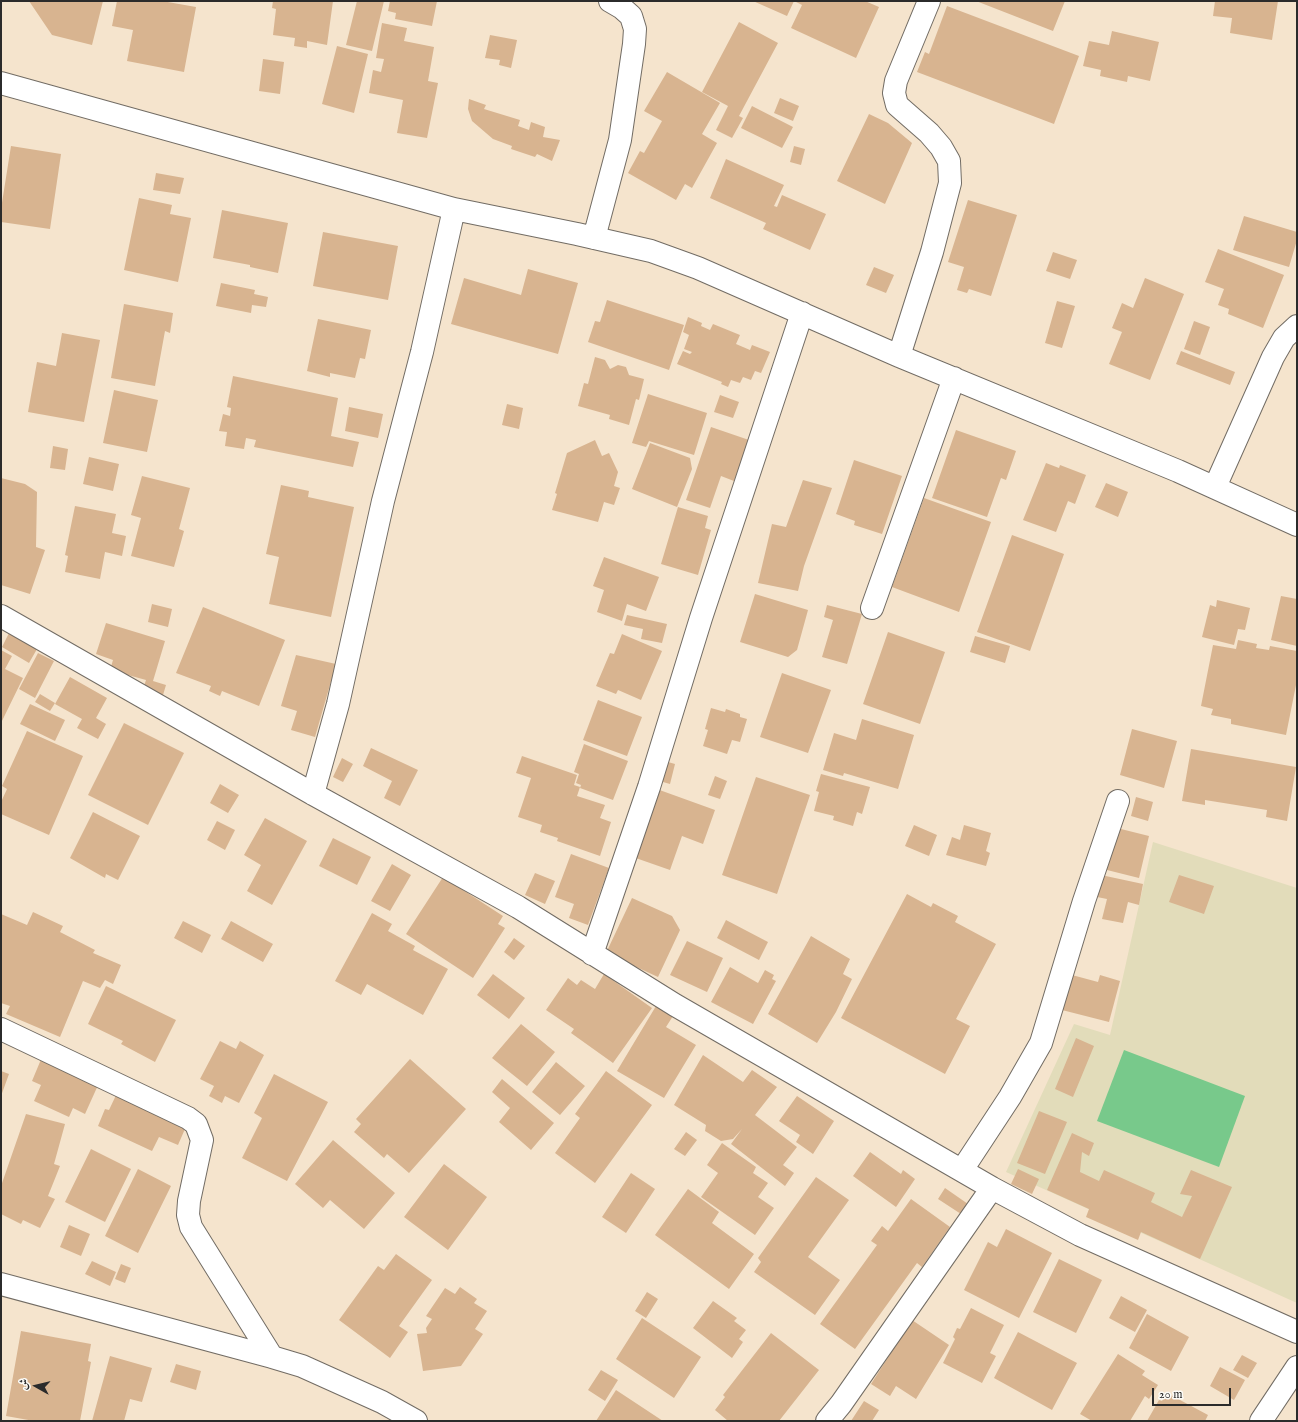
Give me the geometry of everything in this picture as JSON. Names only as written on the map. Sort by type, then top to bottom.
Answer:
[{"type":"street","points":[[594,238],[621,133],[634,44],[635,28],[631,16],[622,8],[610,1]]},
{"type":"street","points":[[899,356],[932,252],[950,183],[949,161],[941,146],[929,132],[896,105],[894,94],[896,81],[930,1]]},
{"type":"street","points":[[1,83],[454,209],[651,251],[698,268],[899,356],[1215,487],[1297,525]]},
{"type":"street","points":[[313,794],[338,704],[383,501],[420,359],[454,209]]},
{"type":"street","points":[[592,954],[649,787],[701,618],[802,313]]},
{"type":"street","points":[[1215,487],[1273,357],[1284,338],[1297,326]]},
{"type":"street","points":[[872,608],[954,378]]},
{"type":"street","points":[[1,616],[313,794],[518,907],[675,1005],[992,1188],[1080,1235],[1297,1332]]},
{"type":"street","points":[[962,1170],[1010,1097],[1041,1043],[1084,901],[1118,801]]},
{"type":"street","points":[[1,1029],[188,1118],[196,1124],[202,1140],[189,1201],[188,1215],[191,1226],[272,1357]]},
{"type":"street","points":[[827,1421],[841,1404],[992,1188]]},
{"type":"street","points":[[1,1284],[302,1366],[382,1402],[416,1421]]},
{"type":"street","points":[[1261,1421],[1297,1367]]},
{"type":"shaded area","points":[[1153,842],[1297,888],[1297,1303],[1006,1172],[1074,1024],[1110,1035]]},
{"type":"green space","points":[[1124,1050],[1245,1096],[1219,1167],[1097,1121]]},
{"type":"building","points":[[29,1],[103,1],[92,45],[52,35]]},
{"type":"building","points":[[117,1],[162,1],[196,7],[184,72],[127,61],[133,30],[112,26]]},
{"type":"building","points":[[273,1],[333,1],[327,45],[307,41],[307,48],[294,46],[295,38],[273,35],[276,9],[272,8]]},
{"type":"building","points":[[357,1],[384,1],[372,51],[346,45]]},
{"type":"building","points":[[390,1],[437,1],[432,26],[395,19],[396,13],[388,11]]},
{"type":"building","points":[[753,1],[794,1],[787,16]]},
{"type":"building","points":[[794,1],[865,1],[879,7],[856,58],[791,28],[802,5]]},
{"type":"building","points":[[976,1],[1065,1],[1053,31]]},
{"type":"building","points":[[1215,1],[1278,1],[1272,40],[1230,33],[1232,18],[1213,16]]},
{"type":"building","points":[[947,6],[1079,56],[1054,124],[917,72],[925,52],[929,54]]},
{"type":"building","points":[[739,22],[778,43],[739,116],[743,118],[732,138],[716,130],[728,106],[702,92]]},
{"type":"building","points":[[382,23],[407,28],[404,41],[434,47],[428,81],[438,83],[427,138],[397,133],[403,100],[369,93],[373,70],[381,72],[384,59],[376,58]]},
{"type":"building","points":[[1112,31],[1159,42],[1150,81],[1128,76],[1127,82],[1100,76],[1101,70],[1083,66],[1089,41],[1109,45]]},
{"type":"building","points":[[490,35],[517,40],[511,68],[499,65],[500,60],[485,58]]},
{"type":"building","points":[[337,46],[368,54],[354,113],[322,104]]},
{"type":"building","points":[[263,59],[284,62],[280,94],[259,91]]},
{"type":"building","points":[[667,72],[720,103],[702,134],[717,143],[692,188],[685,184],[676,200],[628,173],[640,151],[644,153],[662,121],[644,111]]},
{"type":"building","points":[[780,98],[799,106],[793,121],[774,113]]},
{"type":"building","points":[[469,99],[486,105],[484,109],[520,120],[518,126],[529,130],[531,122],[545,127],[543,137],[560,140],[552,161],[537,154],[535,157],[511,149],[512,146],[493,139],[472,121],[468,109]]},
{"type":"building","points":[[752,106],[793,127],[782,148],[741,128]]},
{"type":"building","points":[[869,114],[888,123],[912,143],[885,204],[837,181]]},
{"type":"building","points":[[11,146],[61,154],[50,229],[1,222],[1,209]]},
{"type":"building","points":[[794,146],[805,149],[801,165],[790,162]]},
{"type":"building","points":[[726,159],[784,185],[774,206],[777,207],[782,195],[826,214],[810,250],[763,229],[766,223],[710,198]]},
{"type":"building","points":[[156,173],[184,178],[180,194],[153,190]]},
{"type":"building","points":[[139,198],[172,205],[170,214],[191,218],[178,282],[124,270]]},
{"type":"building","points":[[968,200],[1017,215],[991,296],[969,289],[967,293],[957,290],[964,267],[948,262]]},
{"type":"building","points":[[222,210],[288,223],[278,273],[250,267],[250,265],[213,258]]},
{"type":"building","points":[[1244,216],[1297,232],[1297,240],[1289,267],[1233,250]]},
{"type":"building","points":[[323,232],[398,246],[388,300],[313,286]]},
{"type":"building","points":[[1218,249],[1284,275],[1263,328],[1228,314],[1229,309],[1218,305],[1224,289],[1205,282]]},
{"type":"building","points":[[1053,252],[1077,260],[1070,279],[1046,271]]},
{"type":"building","points":[[874,267],[894,275],[886,293],[866,285]]},
{"type":"building","points":[[528,269],[578,283],[558,354],[451,324],[464,278],[521,295]]},
{"type":"building","points":[[1145,278],[1184,294],[1150,380],[1109,364],[1122,332],[1112,328],[1122,303],[1133,308]]},
{"type":"building","points":[[221,283],[255,290],[254,294],[268,297],[266,307],[252,305],[251,313],[216,306]]},
{"type":"building","points":[[607,300],[684,325],[669,370],[588,342],[595,321],[600,322]]},
{"type":"building","points":[[1057,301],[1075,306],[1062,348],[1045,343]]},
{"type":"building","points":[[124,304],[173,313],[170,333],[165,331],[155,386],[111,378]]},
{"type":"building","points":[[688,317],[702,323],[701,326],[710,330],[713,324],[740,335],[736,344],[750,350],[752,345],[770,352],[761,373],[755,371],[751,380],[743,377],[740,383],[731,380],[728,387],[721,384],[722,382],[677,364],[683,351],[690,354],[692,352],[684,349],[689,335],[683,332]]},
{"type":"building","points":[[318,319],[371,330],[365,359],[360,358],[355,378],[330,373],[330,377],[307,371]]},
{"type":"building","points":[[1194,321],[1210,327],[1200,355],[1184,349]]},
{"type":"building","points":[[62,333],[100,340],[84,422],[28,412],[37,362],[56,366]]},
{"type":"building","points":[[1181,351],[1235,372],[1230,385],[1176,364]]},
{"type":"building","points":[[595,357],[605,360],[610,369],[618,365],[626,367],[629,375],[644,379],[639,400],[636,399],[629,425],[609,419],[610,415],[578,406],[584,383],[588,384]]},
{"type":"building","points":[[233,376],[338,398],[331,436],[359,442],[353,467],[254,447],[256,440],[246,438],[244,449],[225,446],[227,432],[219,431],[223,414],[230,416],[231,408],[227,407]]},
{"type":"building","points":[[114,390],[158,400],[147,452],[103,443]]},
{"type":"building","points":[[648,394],[707,413],[694,455],[649,441],[646,447],[632,443]]},
{"type":"building","points":[[720,395],[739,402],[733,418],[714,412]]},
{"type":"building","points":[[507,404],[523,408],[519,429],[502,425]]},
{"type":"building","points":[[349,407],[383,414],[378,438],[345,431]]},
{"type":"building","points":[[711,427],[749,440],[734,481],[721,476],[710,508],[686,500]]},
{"type":"building","points":[[956,430],[1016,451],[1006,480],[1001,478],[987,517],[932,498]]},
{"type":"building","points":[[595,440],[602,456],[609,453],[618,472],[614,486],[620,488],[614,505],[604,502],[598,522],[552,510],[557,494],[555,493],[567,453]]},
{"type":"building","points":[[650,443],[690,458],[692,469],[677,507],[632,489]]},
{"type":"building","points":[[53,446],[68,449],[65,470],[50,468]]},
{"type":"building","points":[[89,457],[119,464],[113,491],[83,484]]},
{"type":"building","points":[[854,460],[902,476],[882,534],[854,525],[855,521],[836,514]]},
{"type":"building","points":[[1046,463],[1059,468],[1060,465],[1086,475],[1075,504],[1068,501],[1056,532],[1023,520]]},
{"type":"building","points":[[142,476],[190,488],[179,529],[184,531],[174,567],[131,556],[141,518],[131,515]]},
{"type":"building","points":[[1,478],[25,484],[37,492],[36,547],[45,550],[30,594],[1,585]]},
{"type":"building","points":[[803,480],[832,488],[804,566],[798,591],[758,583],[772,524],[786,527]]},
{"type":"building","points":[[1106,483],[1128,492],[1118,517],[1095,507]]},
{"type":"building","points":[[281,485],[309,491],[308,497],[354,507],[331,617],[269,604],[279,557],[266,554]]},
{"type":"building","points":[[924,498],[991,522],[959,612],[892,587]]},
{"type":"building","points":[[75,506],[116,514],[112,533],[126,536],[122,556],[105,552],[100,579],[65,572],[68,556],[65,555]]},
{"type":"building","points":[[678,507],[708,516],[705,528],[711,530],[698,575],[661,564]]},
{"type":"building","points":[[1012,535],[1064,554],[1030,651],[977,632]]},
{"type":"building","points":[[604,557],[659,577],[646,611],[627,604],[622,621],[597,612],[604,590],[593,586]]},
{"type":"building","points":[[755,594],[808,610],[797,650],[788,657],[740,642]]},
{"type":"building","points":[[1281,596],[1297,599],[1297,646],[1271,640]]},
{"type":"building","points":[[1217,600],[1250,608],[1245,630],[1238,629],[1234,645],[1202,637],[1210,605],[1216,607]]},
{"type":"building","points":[[152,604],[172,609],[168,627],[148,622]]},
{"type":"building","points":[[827,605],[862,614],[847,664],[822,657],[833,620],[824,617]]},
{"type":"building","points":[[203,607],[285,640],[259,706],[222,691],[220,696],[209,691],[211,686],[176,673]]},
{"type":"building","points":[[627,615],[667,624],[662,643],[641,639],[643,629],[624,625]]},
{"type":"building","points":[[106,623],[165,641],[153,681],[166,685],[163,695],[143,689],[146,680],[110,670],[113,660],[96,654]]},
{"type":"building","points":[[888,632],[945,652],[920,724],[863,704]]},
{"type":"building","points":[[9,633],[37,649],[29,663],[2,647]]},
{"type":"building","points":[[622,634],[662,651],[641,700],[618,690],[616,694],[596,686],[610,653],[614,654]]},
{"type":"building","points":[[975,636],[1010,646],[1005,663],[970,652]]},
{"type":"building","points":[[1238,640],[1257,644],[1256,648],[1269,650],[1270,646],[1297,651],[1297,680],[1286,735],[1231,724],[1231,719],[1211,715],[1213,709],[1201,706],[1213,645],[1236,649]]},
{"type":"building","points":[[1,650],[12,656],[5,669],[23,678],[1,723]]},
{"type":"building","points":[[38,653],[54,661],[35,698],[19,689]]},
{"type":"building","points":[[296,655],[336,664],[315,737],[291,730],[297,711],[281,706]]},
{"type":"building","points":[[782,673],[831,690],[808,753],[760,737]]},
{"type":"building","points":[[70,677],[107,698],[96,718],[106,724],[98,739],[77,728],[82,719],[55,704]]},
{"type":"building","points":[[40,694],[55,703],[50,711],[35,702]]},
{"type":"building","points":[[598,700],[642,717],[627,756],[583,740]]},
{"type":"building","points":[[30,704],[65,720],[55,741],[20,724]]},
{"type":"building","points":[[711,708],[725,712],[726,709],[740,714],[740,717],[747,719],[740,742],[732,740],[727,754],[703,746],[708,730],[705,729]]},
{"type":"building","points":[[862,719],[914,735],[898,789],[844,773],[843,776],[823,770],[834,733],[856,740]]},
{"type":"building","points":[[124,723],[184,753],[148,825],[88,795]]},
{"type":"building","points":[[1132,729],[1177,741],[1164,788],[1120,775]]},
{"type":"building","points":[[27,731],[83,756],[49,835],[1,814],[1,802],[7,789],[2,786]]},
{"type":"building","points":[[584,744],[628,761],[613,800],[580,788],[581,785],[576,783],[579,774],[574,772]]},
{"type":"building","points":[[371,748],[418,770],[400,806],[384,798],[392,781],[363,766]]},
{"type":"building","points":[[1191,749],[1296,767],[1287,821],[1266,817],[1267,810],[1205,800],[1205,805],[1182,801]]},
{"type":"building","points":[[522,756],[577,775],[574,785],[580,787],[577,796],[605,805],[600,818],[611,822],[600,856],[557,841],[558,838],[540,832],[542,825],[518,817],[531,778],[516,773]]},
{"type":"building","points":[[342,758],[353,764],[343,782],[333,777]]},
{"type":"building","points":[[661,760],[675,764],[670,784],[656,780]]},
{"type":"building","points":[[821,774],[870,787],[862,814],[857,812],[853,826],[833,820],[834,816],[814,811],[819,792],[816,791]]},
{"type":"building","points":[[715,776],[727,781],[720,799],[708,795]]},
{"type":"building","points":[[756,777],[810,795],[777,894],[722,875]]},
{"type":"building","points":[[220,784],[239,795],[228,813],[210,803]]},
{"type":"building","points":[[654,788],[715,810],[703,844],[682,836],[670,870],[630,856]]},
{"type":"building","points":[[1136,797],[1153,802],[1148,821],[1131,816]]},
{"type":"building","points":[[93,812],[140,836],[118,880],[106,874],[105,878],[70,858]]},
{"type":"building","points":[[265,818],[307,841],[272,905],[247,891],[261,865],[244,855]]},
{"type":"building","points":[[217,821],[235,830],[225,850],[207,840]]},
{"type":"building","points":[[914,825],[937,835],[929,856],[905,846]]},
{"type":"building","points":[[964,825],[991,833],[986,851],[990,853],[986,866],[946,855],[952,837],[960,840]]},
{"type":"building","points":[[1113,827],[1149,836],[1139,878],[1103,869]]},
{"type":"building","points":[[333,838],[371,857],[357,885],[319,866]]},
{"type":"building","points":[[571,854],[609,868],[588,925],[569,918],[574,904],[555,897]]},
{"type":"building","points":[[392,864],[411,875],[390,911],[371,901]]},
{"type":"building","points":[[535,873],[555,881],[545,904],[525,895]]},
{"type":"building","points":[[1101,875],[1143,884],[1139,905],[1128,902],[1123,923],[1102,919],[1107,899],[1097,897]]},
{"type":"building","points":[[1179,875],[1214,886],[1204,914],[1169,902]]},
{"type":"building","points":[[443,877],[503,916],[498,924],[505,928],[473,978],[406,934]]},
{"type":"building","points":[[907,894],[931,907],[933,903],[958,916],[955,922],[996,944],[956,1019],[970,1026],[945,1074],[841,1018]]},
{"type":"building","points":[[632,898],[672,916],[680,930],[658,977],[606,953]]},
{"type":"building","points":[[33,912],[63,926],[60,932],[95,950],[93,953],[121,965],[113,984],[105,980],[100,988],[83,981],[60,1037],[6,1014],[10,1006],[1,1003],[1,914],[27,925]]},
{"type":"building","points":[[372,913],[392,924],[388,931],[415,946],[413,950],[448,969],[423,1015],[367,984],[361,995],[335,981]]},
{"type":"building","points":[[726,920],[768,942],[759,960],[717,938]]},
{"type":"building","points":[[183,921],[211,935],[202,953],[174,938]]},
{"type":"building","points":[[231,921],[273,944],[263,962],[221,939]]},
{"type":"building","points":[[811,936],[850,959],[843,974],[852,979],[836,1012],[817,1043],[768,1014]]},
{"type":"building","points":[[514,938],[525,946],[514,960],[504,952]]},
{"type":"building","points":[[687,941],[723,958],[707,992],[670,975]]},
{"type":"building","points":[[730,967],[758,983],[765,970],[774,975],[772,979],[776,981],[753,1024],[711,1002]]},
{"type":"building","points":[[493,974],[525,998],[509,1019],[477,995]]},
{"type":"building","points":[[604,974],[652,1008],[613,1063],[571,1033],[574,1029],[546,1010],[568,978],[577,985],[581,980],[595,989]]},
{"type":"building","points":[[1072,975],[1098,982],[1100,975],[1120,981],[1109,1022],[1062,1010]]},
{"type":"building","points":[[106,986],[176,1020],[155,1062],[121,1044],[123,1041],[88,1024]]},
{"type":"building","points":[[656,1006],[673,1016],[666,1027],[696,1045],[664,1098],[617,1071]]},
{"type":"building","points":[[521,1024],[555,1052],[527,1086],[492,1058]]},
{"type":"building","points":[[1076,1038],[1094,1046],[1073,1097],[1055,1089]]},
{"type":"building","points":[[220,1041],[236,1049],[240,1041],[264,1055],[239,1103],[225,1096],[222,1103],[209,1096],[214,1086],[200,1079]]},
{"type":"building","points":[[703,1055],[743,1082],[752,1070],[777,1087],[755,1115],[797,1147],[783,1165],[794,1173],[785,1186],[731,1144],[742,1129],[733,1139],[721,1141],[705,1131],[706,1125],[674,1105]]},
{"type":"building","points":[[42,1057],[99,1083],[85,1114],[73,1108],[69,1117],[34,1101],[41,1085],[32,1081]]},
{"type":"building","points":[[410,1059],[466,1109],[409,1173],[387,1154],[384,1158],[354,1132],[361,1124],[356,1119]]},
{"type":"building","points":[[556,1062],[585,1086],[560,1115],[532,1092]]},
{"type":"building","points":[[1,1071],[9,1074],[1,1096]]},
{"type":"building","points":[[606,1071],[652,1105],[595,1183],[555,1153],[580,1118],[575,1114]]},
{"type":"building","points":[[274,1074],[328,1102],[287,1181],[242,1158],[262,1118],[254,1113]]},
{"type":"building","points":[[502,1079],[554,1123],[531,1150],[499,1122],[510,1108],[492,1092]]},
{"type":"building","points":[[118,1091],[188,1122],[178,1145],[159,1137],[152,1151],[98,1126],[105,1109],[109,1110]]},
{"type":"building","points":[[797,1096],[834,1121],[813,1154],[796,1142],[800,1135],[779,1121]]},
{"type":"building","points":[[1039,1111],[1067,1122],[1045,1174],[1017,1163]]},
{"type":"building","points":[[26,1114],[65,1124],[54,1164],[60,1166],[48,1196],[55,1199],[40,1228],[23,1220],[21,1224],[1,1214],[1,1186]]},
{"type":"building","points":[[686,1132],[697,1140],[685,1156],[674,1149]]},
{"type":"building","points":[[1072,1133],[1094,1143],[1089,1156],[1082,1152],[1080,1172],[1099,1181],[1104,1170],[1155,1193],[1151,1202],[1182,1217],[1192,1196],[1180,1194],[1191,1170],[1232,1187],[1200,1259],[1141,1232],[1138,1240],[1086,1217],[1089,1209],[1047,1190]]},
{"type":"building","points":[[333,1140],[395,1193],[364,1229],[330,1200],[323,1208],[295,1184]]},
{"type":"building","points":[[722,1143],[756,1167],[753,1173],[768,1183],[758,1197],[774,1208],[755,1235],[701,1197],[718,1173],[707,1165]]},
{"type":"building","points":[[91,1149],[131,1169],[105,1222],[65,1202]]},
{"type":"building","points":[[870,1152],[901,1174],[903,1170],[915,1179],[896,1207],[853,1176]]},
{"type":"building","points":[[444,1164],[487,1197],[448,1250],[404,1217]]},
{"type":"building","points":[[138,1169],[171,1186],[138,1253],[105,1236]]},
{"type":"building","points":[[1018,1169],[1039,1179],[1032,1194],[1011,1184]]},
{"type":"building","points":[[631,1173],[655,1189],[626,1233],[602,1217]]},
{"type":"building","points":[[816,1177],[849,1200],[808,1257],[840,1280],[815,1315],[754,1272],[761,1262],[758,1258]]},
{"type":"building","points":[[945,1188],[968,1204],[961,1214],[938,1199]]},
{"type":"building","points":[[688,1189],[719,1212],[712,1223],[754,1254],[729,1289],[655,1235]]},
{"type":"building","points":[[911,1199],[950,1227],[922,1267],[917,1263],[855,1349],[820,1324],[877,1245],[871,1241],[882,1226],[888,1231]]},
{"type":"building","points":[[69,1225],[90,1234],[81,1256],[60,1247]]},
{"type":"building","points":[[1006,1229],[1052,1253],[1019,1318],[964,1290],[988,1242],[997,1247]]},
{"type":"building","points":[[396,1254],[432,1280],[399,1326],[408,1332],[390,1358],[339,1320],[378,1266],[384,1270]]},
{"type":"building","points":[[1059,1259],[1102,1280],[1076,1333],[1033,1312]]},
{"type":"building","points":[[92,1261],[116,1272],[110,1286],[85,1274]]},
{"type":"building","points":[[121,1264],[131,1268],[125,1283],[115,1279]]},
{"type":"building","points":[[460,1287],[477,1299],[474,1303],[487,1311],[475,1329],[483,1334],[461,1366],[423,1371],[417,1334],[427,1333],[426,1328],[432,1319],[426,1316],[445,1288],[455,1294]]},
{"type":"building","points":[[647,1292],[658,1299],[646,1318],[635,1311]]},
{"type":"building","points":[[1121,1296],[1147,1310],[1135,1332],[1109,1318]]},
{"type":"building","points":[[713,1301],[737,1318],[734,1321],[746,1330],[739,1339],[743,1342],[732,1358],[693,1328]]},
{"type":"building","points":[[971,1308],[1004,1325],[990,1353],[996,1356],[982,1383],[943,1363],[955,1339],[953,1337],[957,1328],[960,1329]]},
{"type":"building","points":[[1147,1314],[1189,1337],[1171,1371],[1129,1348]]},
{"type":"building","points":[[642,1318],[701,1357],[674,1398],[616,1359]]},
{"type":"building","points":[[912,1320],[949,1345],[916,1399],[896,1386],[890,1396],[871,1384]]},
{"type":"building","points":[[21,1331],[91,1344],[88,1361],[91,1362],[80,1421],[34,1421],[6,1416]]},
{"type":"building","points":[[1018,1332],[1077,1363],[1052,1410],[994,1378]]},
{"type":"building","points":[[771,1333],[819,1370],[779,1421],[728,1421],[715,1410],[725,1397],[723,1395]]},
{"type":"building","points":[[1118,1354],[1145,1371],[1142,1375],[1158,1385],[1149,1399],[1145,1396],[1130,1421],[1092,1421],[1080,1414]]},
{"type":"building","points":[[1242,1355],[1257,1363],[1248,1378],[1233,1370]]},
{"type":"building","points":[[110,1356],[152,1368],[142,1402],[130,1399],[124,1421],[92,1421]]},
{"type":"building","points":[[176,1364],[201,1371],[196,1390],[170,1382]]},
{"type":"building","points":[[1220,1367],[1245,1380],[1234,1400],[1210,1386]]},
{"type":"building","points":[[601,1370],[618,1380],[605,1401],[588,1390]]},
{"type":"building","points":[[616,1390],[663,1421],[596,1421]]},
{"type":"building","points":[[1167,1393],[1208,1415],[1205,1421],[1147,1421],[1159,1400],[1162,1401]]},
{"type":"building","points":[[864,1401],[879,1410],[872,1421],[851,1421]]}]
